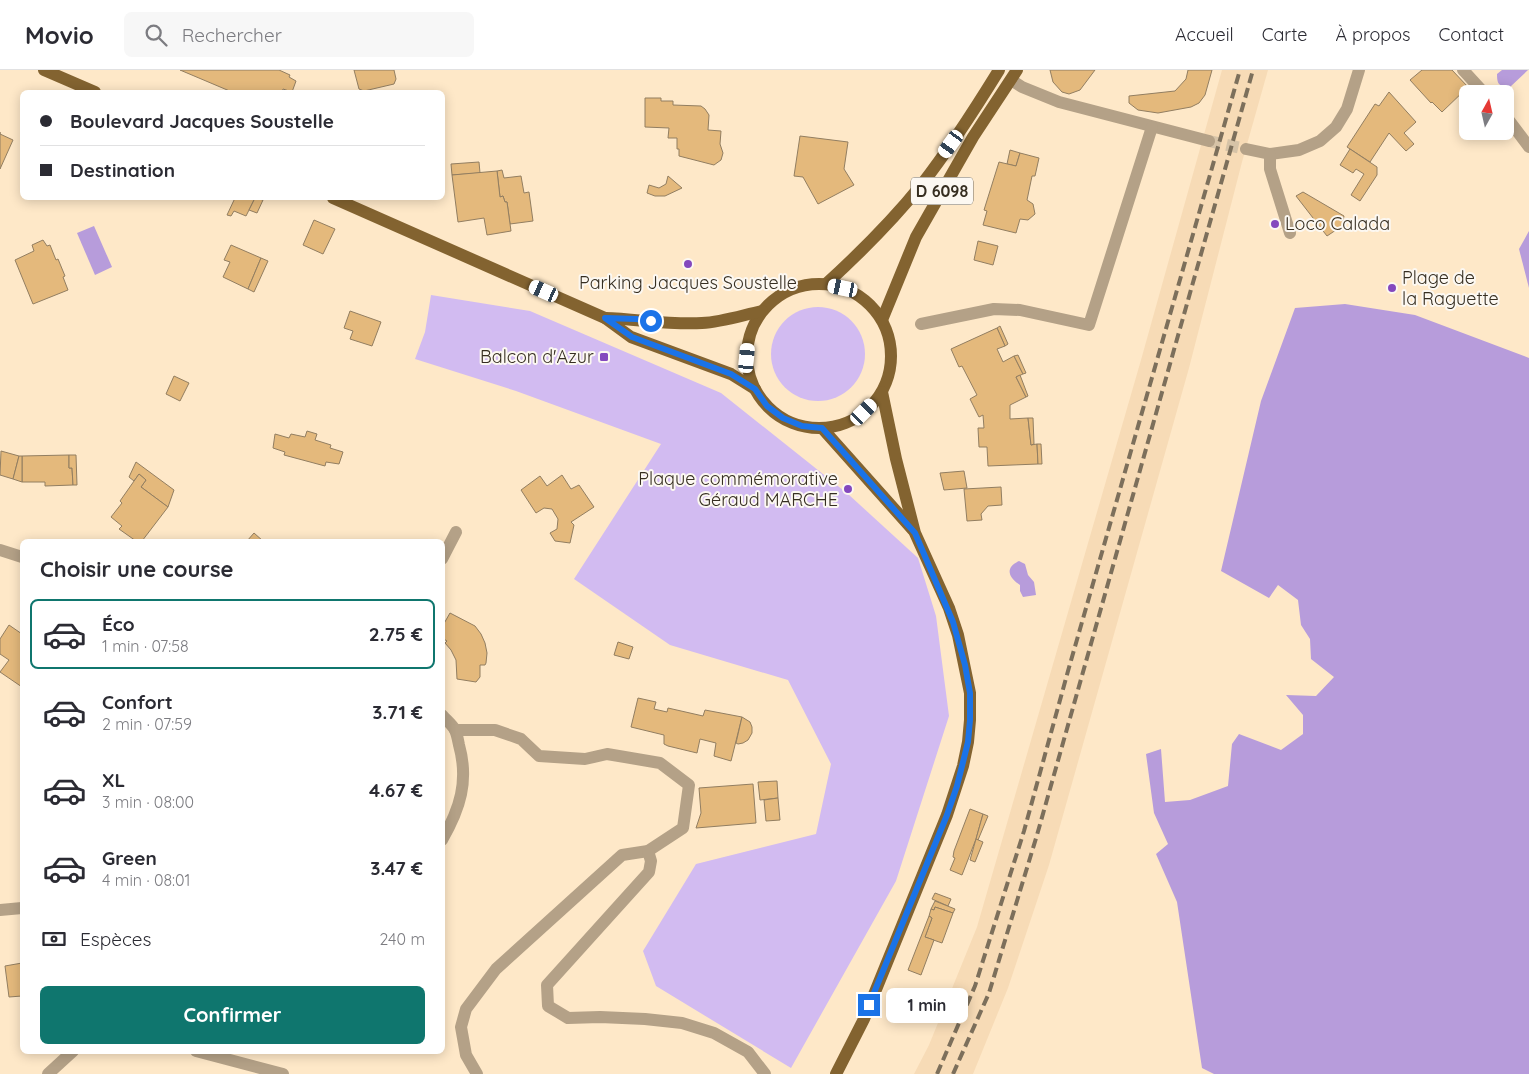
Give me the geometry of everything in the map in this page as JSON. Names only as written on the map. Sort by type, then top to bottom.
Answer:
[{"type":"main road","points":[[44,70],[90,90]]},
{"type":"main road","name":"D 6098","points":[[826,284],[883,229],[922,184],[961,131],[999,70]]},
{"type":"main road","name":"D 6098","points":[[882,320],[916,237],[973,137],[1014,75]]},
{"type":"main road","points":[[338,200],[605,318],[632,337],[731,374],[755,389]]},
{"type":"main road","points":[[826,284],[843,288],[858,295],[872,306],[882,320],[890,338],[892,358],[888,378],[882,392],[864,412],[844,424],[822,428],[802,426],[783,418],[767,406],[755,389],[749,374],[747,358],[748,341],[762,311],[780,295],[802,286],[826,284]]},
{"type":"main road","points":[[605,318],[636,319],[667,324],[704,324],[762,311]]},
{"type":"main road","points":[[836,1074],[864,1019],[947,815],[963,766],[970,720],[970,693],[958,635],[949,608],[915,533],[894,450],[882,392]]},
{"type":"main road","points":[[822,428],[915,533]]},
{"type":"street","points":[[1246,149],[1270,154],[1299,150],[1320,141],[1336,127],[1347,109],[1359,70]]},
{"type":"street","points":[[1463,70],[1477,85]]},
{"type":"street","points":[[1014,75],[1022,87],[1059,102],[1209,141]]},
{"type":"street","points":[[921,324],[994,309],[1020,310],[1089,325],[1152,127]]},
{"type":"street","points":[[1514,127],[1529,147]]},
{"type":"street","points":[[1270,154],[1270,169],[1290,233]]},
{"type":"street","points":[[445,553],[456,532]]},
{"type":"street","points":[[0,550],[20,556]]},
{"type":"street","points":[[445,718],[455,730],[461,750],[464,774],[461,796],[454,818],[445,834]]},
{"type":"street","points":[[455,730],[495,730],[520,739],[539,756],[584,759],[607,754],[660,763],[689,785],[683,828],[648,851],[622,855],[496,969],[466,1009],[461,1027],[466,1055],[477,1074]]},
{"type":"street","points":[[648,851],[651,861],[649,872],[548,986],[548,1006],[568,1018],[645,1019],[682,1023],[714,1032],[748,1052],[765,1074]]},
{"type":"street","points":[[0,910],[20,908]]},
{"type":"street","points":[[48,1074],[70,1054]]},
{"type":"street","points":[[207,1054],[283,1074]]},
{"type":"shaded area","points":[[1222,70],[1268,70],[1242,162],[1189,368],[1049,865],[1008,988],[973,1074],[914,1074],[929,1045],[977,927],[1141,360]]},
{"type":"shaded area","points":[[1502,70],[1528,70],[1512,85],[1500,85],[1497,74]]},
{"type":"shaded area","points":[[94,226],[112,267],[95,275],[77,233]]},
{"type":"shaded area","points":[[1529,231],[1529,288],[1519,249]]},
{"type":"shaded area","points":[[431,295],[530,311],[721,393],[848,494],[918,558],[936,616],[949,716],[896,881],[791,1068],[656,986],[643,951],[696,864],[816,834],[831,764],[788,680],[670,645],[574,579],[661,444],[516,391],[415,359],[425,332]]},
{"type":"shaded area","points":[[1345,304],[1415,315],[1529,358],[1529,1074],[1214,1074],[1202,1068],[1177,902],[1156,854],[1168,844],[1154,813],[1146,754],[1161,749],[1165,802],[1190,800],[1228,786],[1232,744],[1239,734],[1281,750],[1303,734],[1303,715],[1286,695],[1316,696],[1334,677],[1311,659],[1310,639],[1301,625],[1298,600],[1278,585],[1269,598],[1221,571],[1261,401],[1295,308]]},
{"type":"shaded area","points":[[818,307],[836,311],[851,321],[861,336],[865,354],[861,372],[851,387],[836,397],[818,401],[800,397],[785,387],[775,372],[771,354],[775,336],[785,321],[800,311]]},
{"type":"shaded area","points":[[1019,561],[1025,564],[1028,575],[1034,582],[1036,595],[1023,597],[1020,585],[1011,576],[1011,567]]},
{"type":"building","points":[[180,70],[279,70],[290,75],[289,77],[296,81],[293,90],[227,90]]},
{"type":"building","points":[[354,70],[394,70],[396,79],[394,84],[368,90],[359,89]]},
{"type":"building","points":[[1050,70],[1095,70],[1080,90],[1069,94],[1062,92],[1053,82]]},
{"type":"building","points":[[1188,70],[1212,70],[1205,95],[1199,103],[1191,107],[1158,113],[1138,110],[1129,103],[1129,96],[1175,91],[1186,79]]},
{"type":"building","points":[[1422,70],[1452,70],[1466,85],[1459,85],[1459,96],[1442,112],[1410,80]]},
{"type":"building","points":[[1389,92],[1416,122],[1404,133],[1414,144],[1406,151],[1389,133],[1370,162],[1347,147],[1375,104],[1379,106]]},
{"type":"building","points":[[645,98],[661,98],[661,101],[673,101],[673,105],[701,106],[705,109],[709,115],[708,130],[721,131],[720,144],[723,153],[721,160],[714,165],[679,156],[677,138],[668,138],[669,128],[645,127]]},
{"type":"building","points":[[0,134],[13,140],[0,169]]},
{"type":"building","points":[[800,136],[848,142],[844,169],[854,185],[818,204],[803,177],[794,176]]},
{"type":"building","points":[[1350,149],[1377,167],[1377,175],[1360,201],[1351,195],[1364,174],[1356,169],[1353,173],[1340,165]]},
{"type":"building","points":[[1010,150],[1020,153],[1016,166],[1007,164]]},
{"type":"building","points":[[1020,153],[1039,158],[1035,176],[1032,176],[1027,200],[1033,204],[1035,214],[1028,220],[1020,219],[1016,233],[983,225],[987,211],[984,210],[999,162],[1016,166]]},
{"type":"building","points":[[479,162],[480,173],[452,175],[451,164]]},
{"type":"building","points":[[502,170],[504,178],[521,176],[524,193],[529,192],[533,221],[510,224],[507,202],[505,202],[503,196],[500,197],[497,171]]},
{"type":"building","points":[[497,171],[500,197],[503,196],[505,202],[507,202],[511,231],[487,235],[484,218],[458,222],[452,175]]},
{"type":"building","points":[[668,176],[682,188],[665,196],[655,196],[647,193],[649,185],[659,188],[666,184]]},
{"type":"building","points":[[1303,192],[1344,216],[1342,226],[1327,236],[1296,196]]},
{"type":"building","points":[[234,200],[254,200],[246,216],[234,211],[231,216],[227,215]]},
{"type":"building","points":[[254,200],[263,200],[257,213],[249,210]]},
{"type":"building","points":[[314,220],[335,229],[323,254],[303,245]]},
{"type":"building","points":[[43,240],[47,246],[50,245],[56,260],[58,259],[68,290],[33,304],[15,260],[34,251],[32,245]]},
{"type":"building","points":[[978,241],[998,246],[993,265],[974,260]]},
{"type":"building","points":[[231,245],[261,258],[248,289],[223,277],[230,262],[224,260]]},
{"type":"building","points":[[261,258],[268,261],[254,292],[248,289]]},
{"type":"building","points":[[350,311],[381,322],[372,346],[350,339],[353,331],[344,328]]},
{"type":"building","points":[[1000,326],[1008,344],[1005,346],[997,328]]},
{"type":"building","points":[[997,328],[1005,346],[997,349],[1003,362],[1014,356],[1023,374],[1016,377],[1026,397],[1010,405],[1010,419],[1028,418],[1031,445],[1037,444],[1038,464],[988,466],[987,447],[979,447],[978,428],[984,428],[983,415],[979,417],[970,399],[977,395],[962,366],[959,367],[951,349]]},
{"type":"building","points":[[1018,355],[1026,373],[1023,374],[1014,356]]},
{"type":"building","points":[[1020,375],[1028,396],[1026,397],[1016,377]]},
{"type":"building","points":[[174,376],[189,383],[180,401],[166,394]]},
{"type":"building","points":[[1028,418],[1033,418],[1034,444],[1031,445]]},
{"type":"building","points":[[307,431],[317,434],[315,440],[331,445],[330,448],[343,452],[339,464],[326,462],[325,466],[284,455],[285,452],[273,448],[275,434],[289,438],[291,434],[305,437]]},
{"type":"building","points":[[1037,444],[1041,444],[1042,464],[1038,464]]},
{"type":"building","points":[[1,451],[19,456],[13,479],[0,475]]},
{"type":"building","points":[[69,455],[69,468],[72,468],[73,485],[45,486],[45,482],[22,482],[22,456]]},
{"type":"building","points":[[69,455],[76,455],[77,485],[73,485],[72,468],[69,468]]},
{"type":"building","points":[[19,456],[22,456],[22,482],[13,479]]},
{"type":"building","points":[[136,462],[174,490],[168,507],[141,487],[146,480],[139,474],[134,481],[129,477]]},
{"type":"building","points":[[964,471],[967,488],[944,490],[940,473]]},
{"type":"building","points":[[139,474],[146,480],[141,487],[168,507],[144,539],[133,539],[119,529],[122,526],[111,517],[122,503],[120,501]]},
{"type":"building","points":[[562,475],[571,489],[579,485],[594,507],[571,522],[574,525],[570,543],[555,541],[550,533],[557,529],[558,519],[552,509],[544,508],[536,513],[521,490],[540,476],[547,486]]},
{"type":"building","points":[[1001,487],[1002,505],[988,506],[981,514],[982,520],[967,521],[964,489]]},
{"type":"building","points":[[254,533],[261,539],[249,539]]},
{"type":"building","points":[[450,613],[475,626],[481,634],[487,653],[486,663],[485,665],[480,665],[480,677],[476,682],[457,679],[456,660],[445,643],[447,641],[445,640],[445,622]]},
{"type":"building","points":[[9,625],[20,633],[20,686],[0,672],[9,660],[0,654],[0,639]]},
{"type":"building","points":[[618,642],[633,647],[629,659],[614,655]]},
{"type":"building","points":[[638,698],[656,702],[654,709],[667,712],[668,708],[703,716],[705,710],[742,717],[731,761],[714,756],[716,743],[700,739],[697,753],[664,744],[664,735],[631,727]]},
{"type":"building","points":[[742,717],[750,722],[752,733],[748,740],[738,744],[736,743]]},
{"type":"building","points":[[777,781],[778,798],[760,800],[758,782]]},
{"type":"building","points":[[753,784],[756,823],[696,828],[701,813],[699,788]]},
{"type":"building","points":[[778,798],[780,820],[766,821],[764,800]]},
{"type":"building","points":[[970,809],[983,814],[976,839],[962,875],[950,870],[955,858],[953,857],[954,851]]},
{"type":"building","points":[[983,814],[988,816],[978,840],[976,839]]},
{"type":"building","points":[[976,839],[983,842],[975,862],[970,860]]},
{"type":"building","points":[[935,893],[951,899],[948,906],[932,899]]},
{"type":"building","points":[[935,901],[955,909],[953,913],[935,907],[934,910],[931,909]]},
{"type":"building","points":[[935,907],[953,913],[942,943],[925,937],[932,918],[929,916],[931,909],[934,910]]},
{"type":"building","points":[[929,916],[932,918],[925,937],[934,940],[921,975],[908,970]]},
{"type":"building","points":[[20,963],[20,996],[9,997],[5,966]]},
{"type":"tunnel","points":[[1209,141],[1246,149]]},
{"type":"railway","points":[[937,1074],[975,986],[1024,831],[1240,70]]},
{"type":"railway","points":[[953,1074],[989,993],[1037,835],[1253,70]]},
{"type":"place","name":"Loco Calada","points":[[1275,224]]},
{"type":"place","name":"Parking Jacques Soustelle","points":[[688,264]]},
{"type":"place","name":"Plage de la Raguette","points":[[1392,288]]},
{"type":"place","name":"Balcon d'Azur","points":[[604,357]]},
{"type":"place","name":"Plaque commémorative Géraud MARCHE","points":[[848,489]]},
{"type":"route","points":[[651,321],[605,318],[632,337],[731,374],[755,389],[767,406],[783,418],[802,426],[822,428],[915,533],[949,608],[958,635],[970,693],[968,742],[963,766],[947,815],[869,1005]]}]
